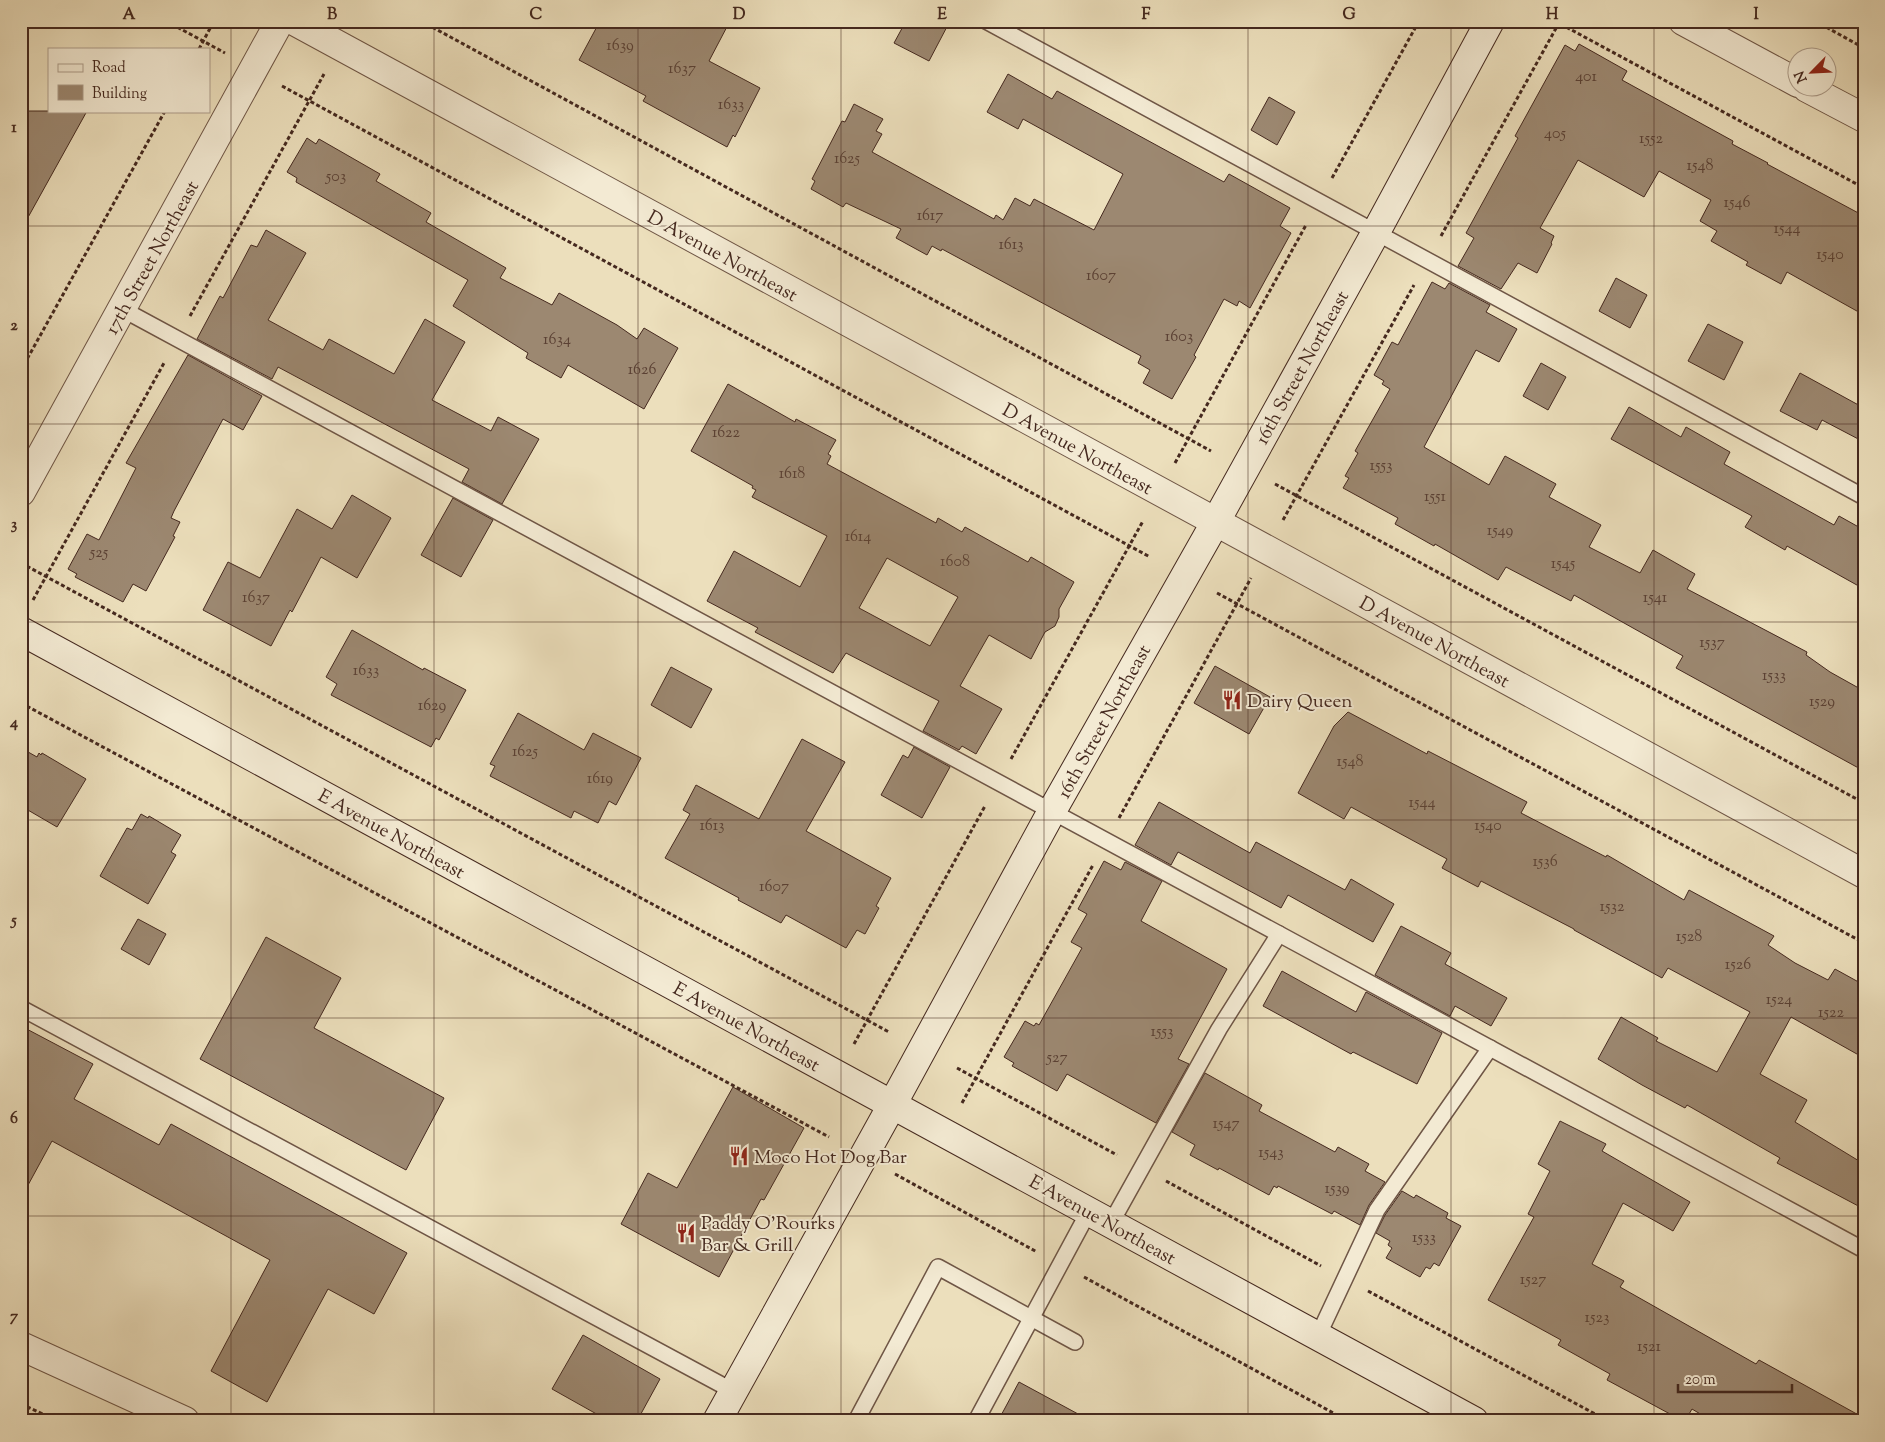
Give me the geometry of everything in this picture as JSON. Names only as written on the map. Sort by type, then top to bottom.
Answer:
[{"type":"street","name":"17th Street Northeast","points":[[21,492],[280,21]]},
{"type":"street","name":"D Avenue Northeast","points":[[294,21],[1864,874]]},
{"type":"street","name":"16th Street Northeast","points":[[717,1421],[1052,811],[1215,523],[1376,232],[1490,21]]},
{"type":"street","points":[[1683,21],[1788,78]]},
{"type":"street","points":[[1826,98],[1864,118]]},
{"type":"street","name":"E Avenue Northeast","points":[[21,631],[1474,1421]]},
{"type":"street","points":[[21,1346],[185,1421]]},
{"type":"lane","points":[[986,21],[1864,497]]},
{"type":"lane","points":[[122,309],[1864,1250]]},
{"type":"lane","points":[[976,1421],[1061,1265],[1142,1168],[1219,1029],[1279,934]]},
{"type":"lane","points":[[21,1008],[733,1391]]},
{"type":"lane","points":[[1318,1336],[1377,1210],[1490,1048]]},
{"type":"lane","points":[[856,1421],[938,1267],[1075,1342]]},
{"type":"path","points":[[166,21],[226,54]]},
{"type":"path","points":[[200,48],[214,21]]},
{"type":"path","points":[[420,21],[1211,451]]},
{"type":"path","points":[[1174,465],[1419,21]]},
{"type":"path","points":[[1555,21],[1864,188]]},
{"type":"path","points":[[1815,21],[1864,48]]},
{"type":"path","points":[[279,85],[1150,557]]},
{"type":"path","points":[[21,370],[163,112]]},
{"type":"path","points":[[1275,484],[1864,803]]},
{"type":"path","points":[[21,563],[889,1032]]},
{"type":"path","points":[[1217,593],[1864,943]]},
{"type":"path","points":[[21,703],[830,1137]]},
{"type":"path","points":[[957,1068],[1608,1421]]},
{"type":"path","points":[[894,1174],[1348,1421]]},
{"type":"path","points":[[21,1404],[58,1421]]},
{"type":"building","points":[[600,21],[730,21],[709,61],[760,88],[735,137],[733,135],[727,147],[643,101],[646,96],[579,60]]},
{"type":"building","points":[[906,21],[950,21],[929,61],[894,43]]},
{"type":"building","points":[[1579,44],[1627,71],[1622,80],[1733,141],[1732,144],[1767,164],[1864,216],[1864,315],[1787,272],[1781,284],[1746,265],[1748,262],[1711,241],[1717,231],[1700,221],[1711,200],[1659,171],[1644,197],[1578,160],[1540,228],[1554,236],[1552,244],[1537,273],[1518,263],[1501,289],[1458,266],[1474,238],[1466,233],[1518,138],[1515,136],[1565,45],[1575,51]]},
{"type":"building","points":[[1008,74],[1052,99],[1057,91],[1224,182],[1229,174],[1290,208],[1280,226],[1291,233],[1250,308],[1239,301],[1237,306],[1224,299],[1194,355],[1196,357],[1172,399],[1143,383],[1150,370],[1138,363],[1141,356],[942,249],[941,251],[932,246],[927,255],[896,238],[901,229],[846,203],[843,207],[811,189],[815,181],[812,179],[842,121],[845,122],[854,104],[883,119],[876,131],[882,134],[872,152],[994,219],[996,215],[1003,220],[1015,198],[1030,206],[1034,199],[1094,230],[1123,174],[1023,119],[1018,129],[987,112]]},
{"type":"building","points":[[1269,97],[1295,112],[1277,145],[1251,130]]},
{"type":"building","points":[[21,111],[86,112],[21,230]]},
{"type":"building","points":[[307,138],[316,144],[319,139],[380,174],[376,181],[431,213],[426,222],[506,268],[500,278],[552,305],[559,293],[617,325],[637,339],[644,328],[678,348],[644,409],[568,365],[561,378],[526,358],[528,353],[453,306],[468,280],[296,182],[297,178],[287,172]]},
{"type":"building","points":[[266,230],[306,253],[268,320],[323,350],[329,339],[394,374],[425,319],[465,342],[432,400],[491,431],[498,417],[539,439],[502,504],[462,482],[469,469],[278,367],[272,379],[197,339],[220,296],[223,298],[251,245],[257,247]]},
{"type":"building","points":[[1616,278],[1647,295],[1630,328],[1599,311]]},
{"type":"building","points":[[1432,282],[1445,289],[1449,283],[1490,305],[1486,312],[1517,329],[1499,362],[1476,350],[1424,447],[1489,485],[1505,456],[1556,484],[1549,497],[1601,525],[1589,547],[1640,573],[1653,550],[1695,574],[1687,589],[1807,652],[1806,655],[1830,672],[1864,691],[1864,771],[1676,668],[1683,656],[1574,595],[1571,601],[1506,567],[1498,580],[1435,544],[1434,546],[1395,524],[1398,518],[1343,488],[1349,478],[1345,476],[1358,453],[1355,451],[1390,389],[1382,384],[1384,381],[1374,375],[1392,342],[1398,345]]},
{"type":"building","points":[[1708,324],[1743,342],[1724,380],[1688,361]]},
{"type":"building","points":[[188,355],[262,396],[243,430],[223,419],[174,511],[171,518],[180,522],[173,536],[175,537],[146,591],[133,584],[123,602],[75,577],[77,574],[68,569],[87,534],[99,540],[136,468],[126,463]]},
{"type":"building","points":[[1541,363],[1566,377],[1548,410],[1523,396]]},
{"type":"building","points":[[1800,373],[1864,408],[1864,442],[1822,420],[1817,430],[1780,411]]},
{"type":"building","points":[[728,384],[795,422],[796,419],[836,440],[828,454],[831,456],[827,464],[936,523],[938,518],[962,532],[965,527],[1028,562],[1031,557],[1074,582],[1059,609],[1059,617],[1055,626],[1045,632],[1031,659],[989,635],[960,686],[1002,709],[976,754],[962,746],[959,750],[923,731],[939,701],[846,653],[833,673],[755,632],[758,628],[707,601],[734,551],[800,587],[827,536],[752,497],[756,490],[752,488],[753,486],[691,451]],"holes":[[[887,558],[958,597],[930,646],[859,608]]]},
{"type":"building","points":[[1629,407],[1681,437],[1686,427],[1730,452],[1724,464],[1834,525],[1839,516],[1864,530],[1864,589],[1787,546],[1785,550],[1745,527],[1752,516],[1611,439]]},
{"type":"building","points":[[352,495],[391,518],[357,578],[321,557],[292,612],[290,610],[271,646],[203,610],[228,562],[260,578],[297,509],[332,529]]},
{"type":"building","points":[[453,498],[493,520],[461,577],[421,555]]},
{"type":"building","points":[[352,630],[423,670],[424,668],[466,690],[439,740],[436,738],[431,747],[331,695],[337,684],[326,677]]},
{"type":"building","name":"Dairy Queen","points":[[1215,666],[1270,697],[1249,734],[1194,703]]},
{"type":"building","points":[[671,667],[712,689],[691,728],[651,705]]},
{"type":"building","points":[[1348,712],[1427,754],[1428,751],[1527,802],[1521,813],[1606,857],[1607,855],[1684,900],[1689,890],[1774,936],[1768,945],[1795,963],[1828,980],[1835,969],[1864,985],[1864,1058],[1791,1017],[1760,1074],[1807,1100],[1795,1122],[1864,1164],[1864,1209],[1777,1163],[1780,1158],[1687,1105],[1685,1108],[1598,1059],[1621,1017],[1658,1038],[1656,1041],[1717,1072],[1750,1012],[1668,968],[1662,978],[1574,929],[1481,881],[1478,887],[1442,868],[1447,859],[1351,807],[1344,819],[1298,793],[1334,726]]},
{"type":"building","points":[[518,713],[584,750],[593,733],[641,758],[616,805],[609,801],[598,823],[574,811],[571,818],[490,776],[495,766],[490,764]]},
{"type":"building","points":[[802,739],[845,762],[806,831],[891,878],[876,906],[879,908],[865,934],[857,930],[846,948],[786,915],[781,923],[665,858],[690,814],[683,810],[696,785],[759,819]]},
{"type":"building","points":[[914,747],[950,767],[922,818],[881,795],[903,755],[908,758]]},
{"type":"building","points":[[21,748],[37,757],[39,753],[41,755],[42,753],[86,779],[57,827],[21,806]]},
{"type":"building","points":[[1159,802],[1250,853],[1256,842],[1345,890],[1351,879],[1394,904],[1373,942],[1288,895],[1281,908],[1178,852],[1171,865],[1135,845]]},
{"type":"building","points":[[141,814],[148,818],[149,816],[181,835],[171,852],[176,855],[148,904],[100,876],[127,828],[132,830]]},
{"type":"building","points":[[1104,861],[1121,870],[1125,862],[1162,881],[1141,921],[1227,969],[1178,1059],[1189,1064],[1156,1123],[1067,1074],[1057,1091],[1012,1066],[1014,1063],[1004,1057],[1025,1021],[1034,1026],[1036,1023],[1039,1025],[1082,948],[1071,942],[1087,914],[1078,909]]},
{"type":"building","points":[[138,919],[166,934],[149,965],[121,949]]},
{"type":"building","points":[[1401,926],[1451,953],[1445,964],[1507,998],[1491,1026],[1455,1006],[1450,1016],[1375,975]]},
{"type":"building","points":[[266,937],[341,978],[314,1028],[444,1098],[406,1170],[200,1059]]},
{"type":"building","points":[[1282,971],[1356,1012],[1366,992],[1442,1033],[1417,1084],[1353,1052],[1351,1054],[1263,1006]]},
{"type":"building","points":[[21,1026],[93,1064],[74,1099],[159,1145],[171,1124],[407,1253],[374,1314],[328,1289],[267,1402],[211,1371],[270,1260],[52,1141],[21,1198]]},
{"type":"building","points":[[1205,1073],[1262,1105],[1259,1111],[1335,1152],[1338,1147],[1369,1164],[1365,1171],[1385,1182],[1369,1205],[1360,1225],[1334,1211],[1332,1214],[1278,1186],[1277,1188],[1274,1186],[1269,1195],[1219,1168],[1218,1170],[1190,1155],[1195,1145],[1172,1132]]},
{"type":"building","points":[[733,1087],[804,1128],[764,1200],[761,1199],[719,1277],[621,1224],[648,1173],[677,1188]]},
{"type":"building","points":[[1560,1121],[1606,1144],[1602,1151],[1690,1202],[1673,1231],[1623,1203],[1592,1264],[1624,1281],[1620,1287],[1756,1364],[1759,1360],[1864,1418],[1864,1421],[1712,1421],[1692,1409],[1685,1421],[1683,1421],[1607,1380],[1610,1374],[1558,1345],[1561,1340],[1488,1300],[1534,1217],[1528,1214],[1550,1171],[1538,1164]]},
{"type":"building","points":[[1402,1191],[1414,1198],[1416,1195],[1448,1213],[1446,1218],[1461,1226],[1439,1266],[1434,1263],[1430,1269],[1426,1267],[1420,1277],[1386,1258],[1392,1248],[1388,1245],[1390,1241],[1376,1233],[1385,1215]]},
{"type":"building","points":[[583,1335],[660,1379],[637,1421],[609,1421],[552,1389]]},
{"type":"building","points":[[1019,1382],[1091,1421],[998,1421]]},
{"type":"place","name":"Dairy Queen","points":[[1232,700]]},
{"type":"place","name":"Moco Hot Dog Bar","points":[[739,1156]]},
{"type":"place","name":"Paddy O'Rourks Bar & Grill","points":[[686,1233]]}]
